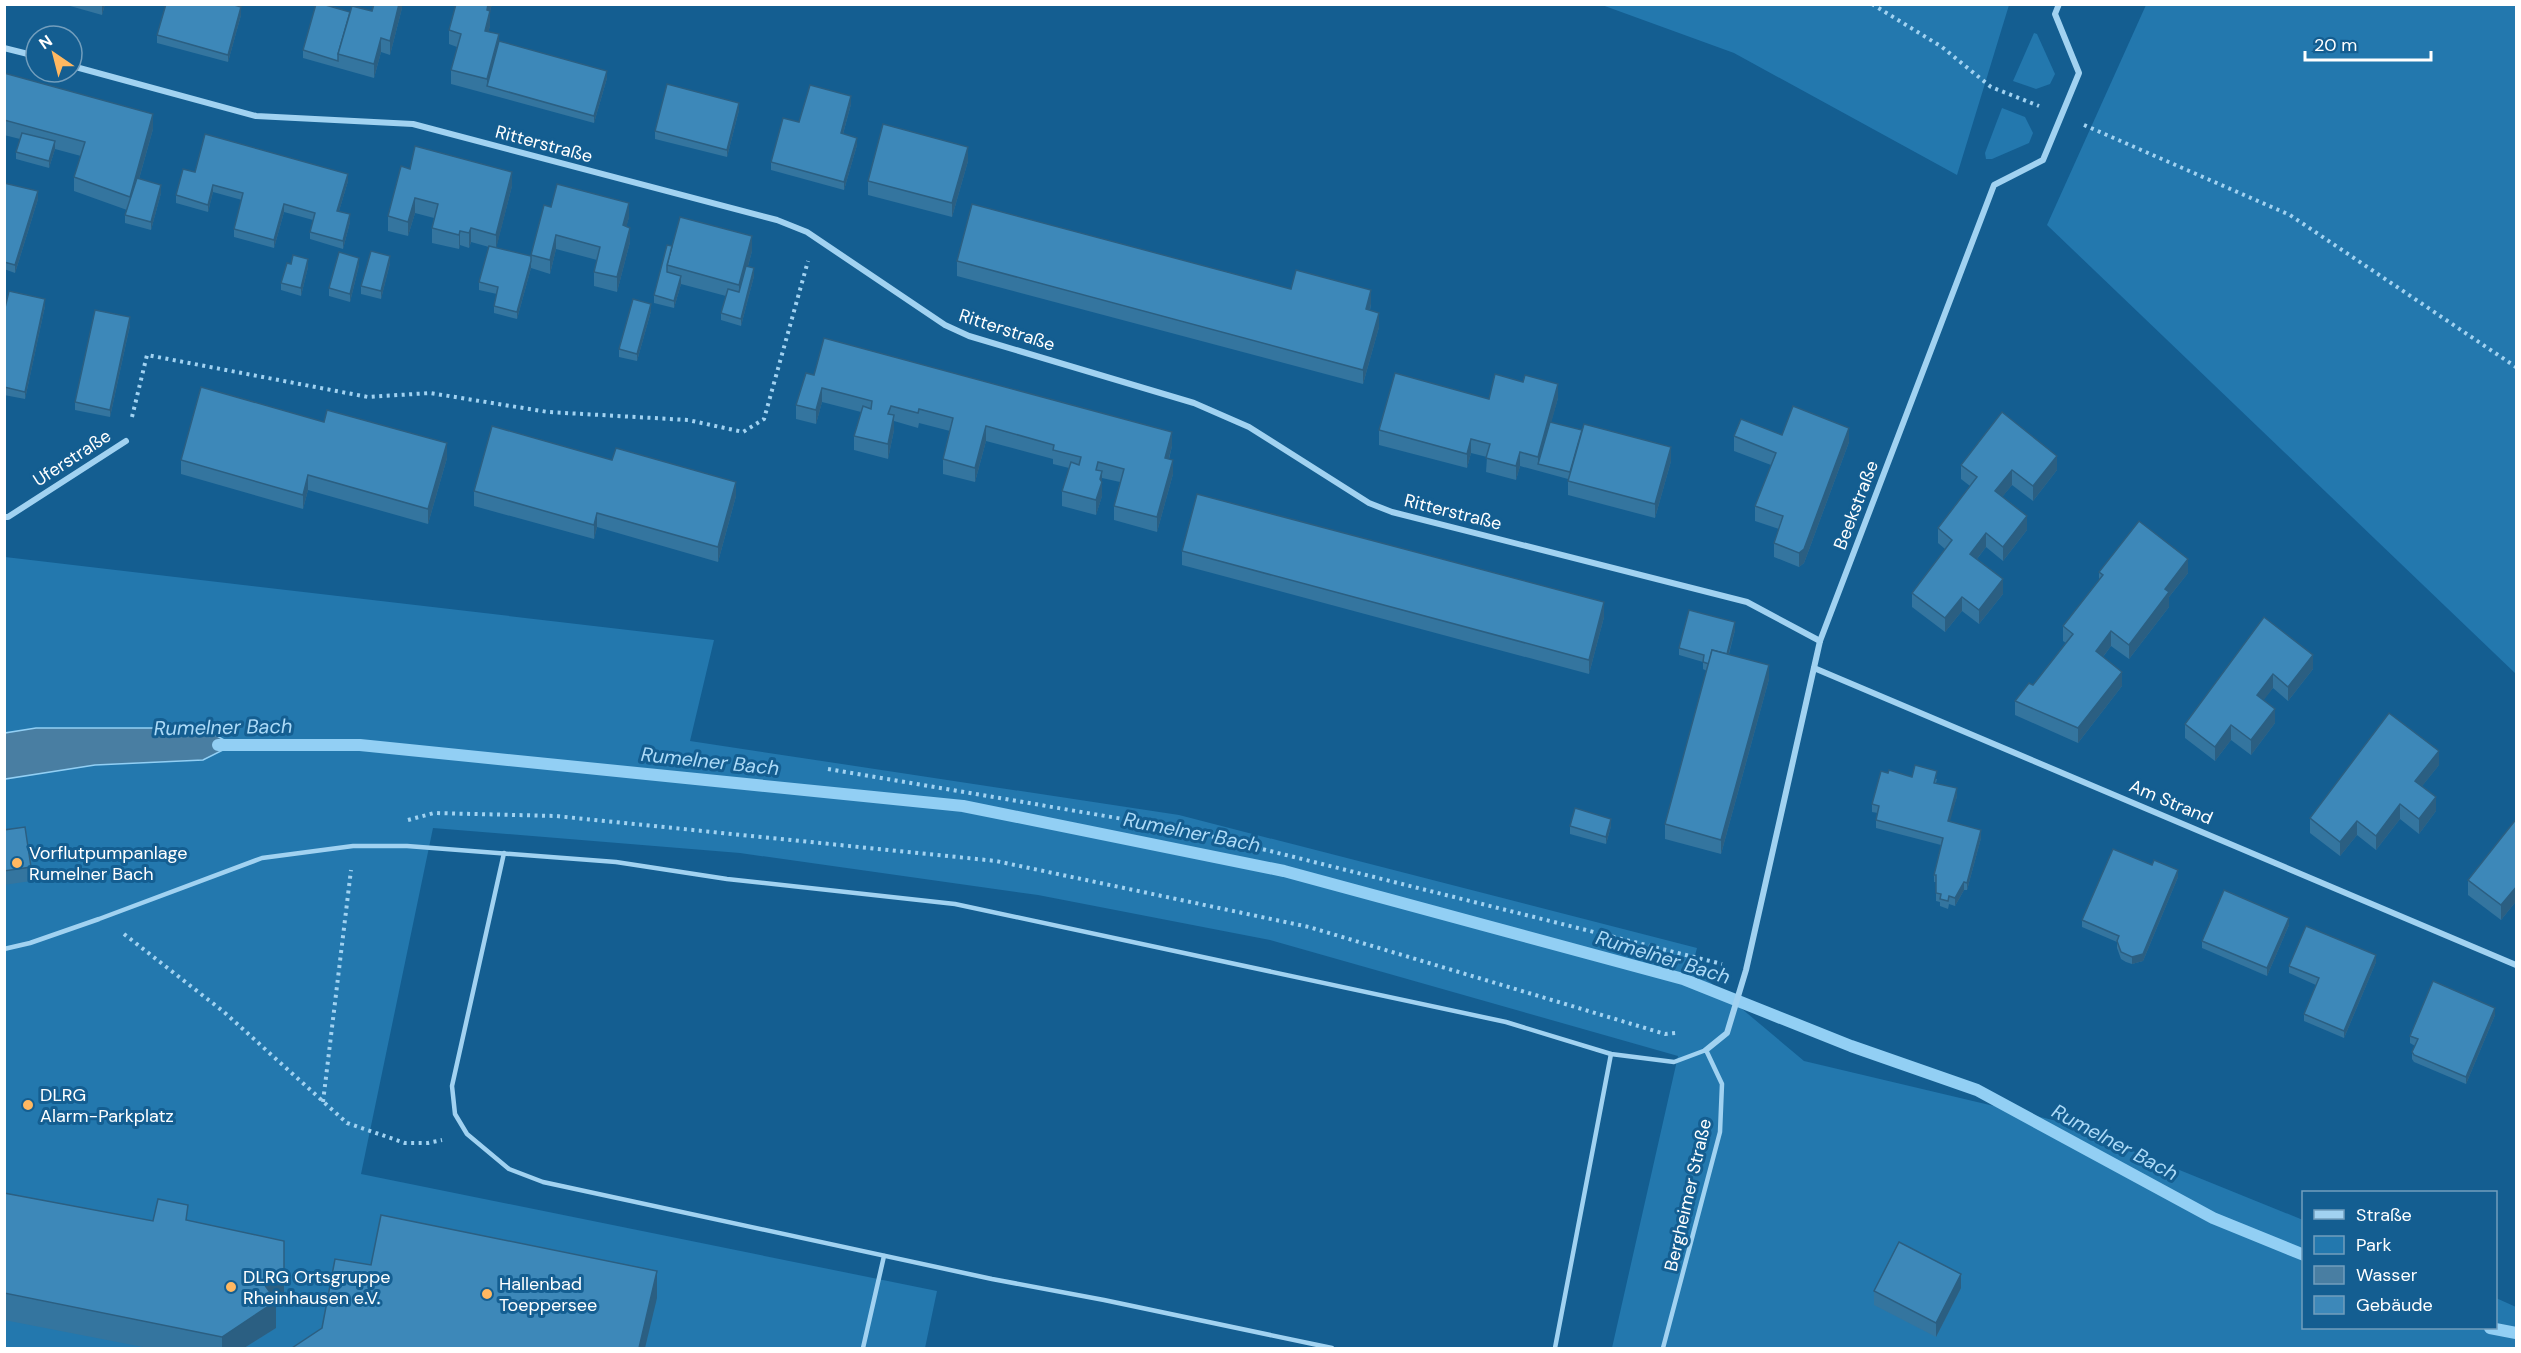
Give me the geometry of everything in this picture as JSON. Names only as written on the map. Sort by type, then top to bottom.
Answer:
[{"type":"street","name":"Beekstraße","points":[[1727,1033],[1746,970],[1820,641],[1994,185],[2043,159],[2079,73],[2055,14],[2059,4]]},
{"type":"street","points":[[4,48],[24,53]]},
{"type":"street","name":"Ritterstraße","points":[[84,69],[256,116],[413,124],[777,220],[815,237],[945,326],[969,336],[1194,404],[1249,427],[1370,503],[1384,509],[1747,602],[1820,641]]},
{"type":"street","name":"Uferstraße","points":[[4,517],[9,517],[126,441]]},
{"type":"street","name":"Am Strand","points":[[1814,668],[2517,965]]},
{"type":"street","points":[[1706,1050],[1727,1033]]},
{"type":"lane","points":[[4,949],[30,943],[99,919],[262,858],[353,846],[504,853],[615,862],[728,879],[955,904],[1506,1022],[1611,1054],[1674,1062],[1706,1050]]},
{"type":"lane","points":[[504,853],[452,1086],[455,1114],[466,1134],[509,1169],[543,1182],[884,1256],[1332,1348]]},
{"type":"lane","name":"Bergheimer Straße","points":[[1664,1348],[1720,1132],[1722,1084],[1706,1050]]},
{"type":"lane","points":[[1555,1348],[1611,1054]]},
{"type":"lane","points":[[863,1348],[884,1256]]},
{"type":"path","points":[[1872,4],[1942,47],[1991,87],[2290,215],[2517,367]]},
{"type":"path","points":[[126,441],[147,355],[368,397],[430,393],[548,412],[688,420],[743,432],[764,419],[815,237]]},
{"type":"path","points":[[828,769],[1182,830],[1746,970]]},
{"type":"path","points":[[406,821],[434,813],[556,816],[996,861],[1309,927],[1665,1034],[1727,1033]]},
{"type":"path","points":[[323,1102],[353,846]]},
{"type":"path","points":[[99,919],[127,936],[224,1012],[347,1123],[405,1143],[428,1143],[466,1134]]},
{"type":"green space","points":[[2009,4],[1957,175],[1734,53],[1602,5]]},
{"type":"green space","points":[[2146,5],[2516,5],[2516,674],[2047,225]]},
{"type":"green space","points":[[2034,33],[2037,34],[2055,74],[2050,84],[2036,89],[2013,81]]},
{"type":"green space","points":[[2002,108],[2025,117],[2033,133],[2029,143],[1992,159],[1986,159],[1985,153]]},
{"type":"green space","points":[[5,557],[714,640],[690,741],[1179,815],[1697,948],[1692,967],[1804,1061],[2061,1122],[2302,1220],[2302,1329],[2497,1329],[2497,1298],[2516,1307],[2516,1348],[1612,1348],[1678,1056],[1270,940],[1038,895],[740,853],[433,828],[361,1174],[937,1291],[925,1348],[5,1348]]},
{"type":"water","points":[[36,728],[203,728],[233,745],[203,760],[95,765],[5,779],[5,733]]},
{"type":"building","points":[[166,4],[231,4],[241,7],[228,55],[157,35]]},
{"type":"building","points":[[316,4],[350,12],[338,61],[303,50]]},
{"type":"building","points":[[374,4],[399,4],[390,41],[381,38],[374,64],[338,54],[352,6],[372,11]]},
{"type":"building","points":[[456,4],[488,4],[487,10],[490,11],[485,31],[499,34],[487,79],[451,70],[461,34],[449,30]]},
{"type":"building","points":[[499,41],[607,71],[594,116],[487,86]]},
{"type":"building","points":[[4,73],[24,79],[24,84],[44,84],[153,114],[130,197],[74,177],[85,142],[4,120]]},
{"type":"building","points":[[667,84],[739,103],[727,150],[655,131]]},
{"type":"building","points":[[810,85],[851,96],[841,133],[857,138],[844,182],[771,162],[783,118],[799,122]]},
{"type":"building","points":[[883,124],[968,147],[952,203],[868,181]]},
{"type":"building","points":[[22,133],[55,141],[49,161],[16,152]]},
{"type":"building","points":[[205,134],[348,174],[337,211],[350,214],[343,241],[310,232],[315,213],[284,204],[274,240],[234,229],[243,193],[213,185],[208,205],[176,195],[183,169],[195,172]]},
{"type":"building","points":[[415,146],[512,172],[496,235],[471,228],[469,233],[460,231],[459,235],[432,228],[438,204],[415,198],[408,222],[388,216],[401,166],[410,169]]},
{"type":"building","points":[[137,178],[161,185],[151,222],[125,215]]},
{"type":"building","points":[[4,183],[38,191],[15,265],[4,262]]},
{"type":"building","points":[[557,184],[629,203],[623,225],[630,228],[617,277],[594,272],[600,247],[556,235],[550,260],[531,255],[544,205],[551,207]]},
{"type":"building","points":[[972,204],[1291,289],[1296,270],[1371,290],[1366,309],[1379,313],[1363,370],[957,261]]},
{"type":"building","points":[[680,217],[752,236],[739,285],[667,265]]},
{"type":"building","points":[[667,245],[672,246],[667,272],[681,276],[674,301],[654,295]]},
{"type":"building","points":[[489,246],[531,256],[517,312],[494,306],[498,287],[479,282]]},
{"type":"building","points":[[371,251],[390,256],[381,291],[361,286]]},
{"type":"building","points":[[339,252],[359,258],[350,294],[329,288]]},
{"type":"building","points":[[293,255],[308,259],[301,288],[281,283],[287,263],[291,264]]},
{"type":"building","points":[[746,266],[754,268],[741,319],[721,313],[728,289],[739,292]]},
{"type":"building","points":[[9,291],[45,299],[25,392],[4,387],[4,312]]},
{"type":"building","points":[[633,299],[651,304],[637,354],[619,349]]},
{"type":"building","points":[[95,310],[130,317],[110,410],[75,402]]},
{"type":"building","points":[[824,338],[1172,432],[1165,458],[1173,460],[1157,517],[1114,506],[1124,469],[1098,462],[1096,470],[1102,471],[1100,479],[1102,482],[1096,500],[1062,491],[1071,462],[1079,465],[1081,457],[1053,450],[1054,445],[986,426],[975,468],[943,459],[953,418],[919,409],[918,413],[891,406],[888,414],[894,415],[888,444],[854,436],[863,406],[871,409],[872,401],[822,388],[816,410],[796,405],[806,373],[814,375]]},
{"type":"building","points":[[1395,373],[1489,399],[1495,374],[1523,382],[1525,375],[1558,384],[1538,457],[1520,452],[1516,466],[1486,458],[1490,444],[1471,439],[1467,454],[1379,430]]},
{"type":"building","points":[[201,387],[324,422],[327,410],[447,443],[428,509],[308,475],[303,495],[181,460]]},
{"type":"building","points":[[1793,406],[1849,428],[1804,549],[1799,553],[1774,543],[1783,516],[1755,506],[1776,453],[1734,436],[1741,419],[1782,435]]},
{"type":"building","points":[[2002,412],[2057,456],[2033,486],[2012,470],[1995,491],[2027,516],[2003,547],[1986,533],[1970,554],[2003,579],[1979,610],[1962,597],[1945,618],[1912,593],[1952,540],[1938,528],[1977,477],[1961,465]]},
{"type":"building","points":[[1550,422],[1582,430],[1570,472],[1538,464]]},
{"type":"building","points":[[1584,424],[1671,447],[1655,504],[1568,481]]},
{"type":"building","points":[[492,426],[612,460],[616,448],[736,482],[718,547],[597,513],[594,525],[474,491]]},
{"type":"building","points":[[1197,494],[1604,602],[1589,660],[1182,551]]},
{"type":"building","points":[[2139,521],[2188,559],[2165,589],[2169,592],[2129,645],[2111,631],[2096,651],[2122,672],[2078,728],[2015,701],[2029,683],[2033,685],[2073,634],[2063,626],[2103,575],[2099,572]]},
{"type":"building","points":[[1689,610],[1735,622],[1727,654],[1712,650],[1709,664],[1703,662],[1704,655],[1679,648]]},
{"type":"building","points":[[2264,617],[2313,655],[2288,687],[2273,674],[2257,695],[2275,709],[2251,740],[2231,725],[2215,747],[2185,724]]},
{"type":"building","points":[[1712,650],[1769,665],[1721,840],[1665,824]]},
{"type":"building","points":[[2389,713],[2439,751],[2415,781],[2436,797],[2419,819],[2400,804],[2376,836],[2357,821],[2340,842],[2310,818]]},
{"type":"building","points":[[1915,765],[1937,771],[1934,783],[1957,788],[1948,821],[1981,830],[1967,883],[1964,882],[1955,898],[1949,896],[1948,901],[1940,899],[1941,894],[1936,893],[1936,875],[1934,875],[1943,838],[1876,820],[1879,806],[1872,804],[1881,771],[1888,773],[1889,770],[1912,777]]},
{"type":"building","points":[[1575,808],[1611,819],[1606,837],[1570,826]]},
{"type":"building","points":[[2517,818],[2517,886],[2501,905],[2468,880]]},
{"type":"building","name":"Vorflutpumpanlage Rumelner Bach","points":[[25,827],[31,867],[4,871],[4,830]]},
{"type":"building","points":[[2113,849],[2152,865],[2154,860],[2178,870],[2143,954],[2132,957],[2121,952],[2117,941],[2119,936],[2082,920]]},
{"type":"building","points":[[2224,890],[2289,918],[2267,968],[2202,941]]},
{"type":"building","points":[[2306,926],[2376,955],[2344,1031],[2304,1014],[2319,978],[2289,966]]},
{"type":"building","points":[[2433,981],[2495,1008],[2466,1077],[2414,1055],[2412,1052],[2418,1039],[2410,1036]]},
{"type":"building","points":[[4,1193],[153,1221],[158,1199],[188,1205],[186,1220],[284,1241],[284,1271],[264,1284],[276,1301],[222,1337],[4,1293]]},
{"type":"building","name":"Hallenbad Toeppersee","points":[[381,1215],[657,1271],[639,1348],[292,1348],[322,1328],[335,1259],[371,1265]]},
{"type":"building","points":[[1899,1242],[1961,1274],[1936,1323],[1874,1291]]},
{"type":"waterway","name":"Rumelner Bach","points":[[218,745],[360,745],[963,806],[1284,871],[1683,979],[1851,1046],[1977,1090],[2213,1218],[2302,1254]]},
{"type":"waterway","name":"Rumelner Bach","points":[[2495,1329],[2516,1333]]},
{"type":"place","name":"Vorflutpumpanlage Rumelner Bach","points":[[17,863]]},
{"type":"place","name":"DLRG Alarm-Parkplatz","points":[[28,1105]]},
{"type":"place","name":"DLRG Ortsgruppe Rheinhausen e.V.","points":[[231,1287]]},
{"type":"place","name":"Hallenbad Toeppersee","points":[[487,1294]]}]
